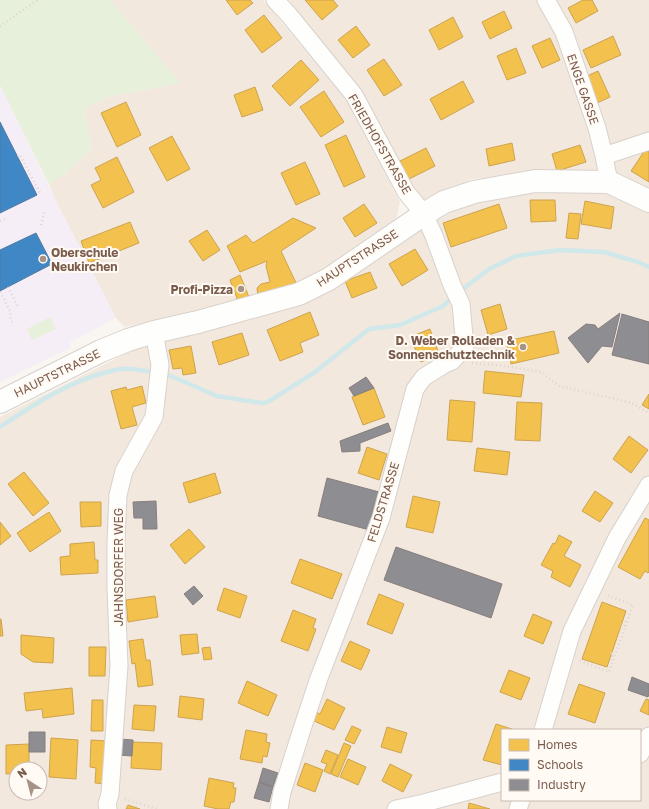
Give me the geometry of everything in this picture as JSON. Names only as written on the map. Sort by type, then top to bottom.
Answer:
[{"type":"main road","name":"HAUPTSTRASSE","points":[[0,402],[101,351],[128,340],[299,294],[329,279],[444,202],[474,192],[535,181],[609,182],[649,201]]},
{"type":"street","name":"FRIEDHOFSTRASSE","points":[[275,0],[354,95],[406,192],[424,214]]},
{"type":"street","name":"ENGE GASSE","points":[[546,0],[564,32],[597,128],[609,182]]},
{"type":"street","points":[[604,156],[649,141]]},
{"type":"street","name":"FELDSTRASSE","points":[[279,809],[282,792],[319,678],[381,518],[415,389],[424,377],[452,362],[465,347],[461,304],[424,214]]},
{"type":"street","name":"JAHNSDORFER WEG","points":[[109,802],[119,666],[116,588],[118,494],[124,471],[154,417],[160,365],[154,332]]},
{"type":"street","points":[[542,729],[572,631],[617,538],[649,485]]},
{"type":"street","points":[[641,752],[649,736]]},
{"type":"street","points":[[396,809],[501,782]]},
{"type":"path","points":[[0,26],[38,0]]},
{"type":"path","points":[[18,157],[20,155],[40,193]]},
{"type":"path","points":[[41,226],[45,210]]},
{"type":"path","points":[[0,221],[5,219]]},
{"type":"path","points":[[8,287],[18,307]]},
{"type":"path","points":[[0,292],[10,311],[11,320],[13,323]]},
{"type":"path","points":[[452,362],[505,366],[541,372],[559,386],[632,403],[649,414]]},
{"type":"path","points":[[565,656],[609,672],[633,604],[592,590]]},
{"type":"path","points":[[621,626],[624,627],[626,621],[628,621]]},
{"type":"path","points":[[611,653],[613,654],[611,660],[613,661]]},
{"type":"path","points":[[109,802],[157,809]]},
{"type":"shaded area","points":[[110,0],[263,0],[347,101],[400,202],[396,220],[296,288],[125,327],[116,318],[56,201],[49,184],[65,174],[92,148],[84,109],[107,97],[180,83]]},
{"type":"shaded area","points":[[289,0],[649,0],[649,809],[0,809],[0,417],[153,340],[232,323],[431,219],[508,193],[603,191],[597,171],[471,179],[417,211],[368,107]]},
{"type":"shaded area","name":"Oberschule Neukirchen","points":[[0,85],[56,201],[116,318],[70,342],[71,348],[0,382]]},
{"type":"green space","points":[[0,0],[110,0],[180,83],[107,97],[84,109],[92,148],[65,174],[49,184],[0,85]]},
{"type":"green space","points":[[50,317],[56,329],[32,340],[27,329]]},
{"type":"building: Homes","points":[[226,0],[250,0],[253,3],[237,15]]},
{"type":"building: Homes","points":[[305,0],[333,0],[338,6],[322,20]]},
{"type":"building: Homes","points":[[583,0],[592,0],[598,11],[576,23],[568,8]]},
{"type":"building: Homes","points":[[504,11],[512,28],[490,39],[482,22]]},
{"type":"building: Homes","points":[[264,15],[282,38],[262,53],[245,30]]},
{"type":"building: Homes","points":[[453,17],[463,37],[439,50],[429,30]]},
{"type":"building: Homes","points":[[356,26],[370,45],[353,58],[338,40]]},
{"type":"building: Homes","points":[[613,36],[621,55],[591,68],[583,50]]},
{"type":"building: Homes","points":[[550,38],[560,60],[542,68],[532,46]]},
{"type":"building: Homes","points":[[516,48],[526,73],[507,80],[497,56]]},
{"type":"building: Homes","points":[[384,59],[402,85],[384,96],[367,70]]},
{"type":"building: Homes","points":[[301,60],[319,80],[290,106],[272,86]]},
{"type":"building: Homes","points":[[598,71],[610,97],[597,103],[585,77]]},
{"type":"building: Homes","points":[[463,81],[474,102],[441,120],[430,99]]},
{"type":"building: Homes","points":[[255,87],[263,110],[242,117],[234,95]]},
{"type":"building: Homes","points":[[324,91],[344,122],[321,137],[300,107]]},
{"type":"building: Homes","points":[[126,102],[141,135],[117,147],[101,113]]},
{"type":"building: Homes","points":[[346,135],[365,177],[344,187],[325,145]]},
{"type":"building: Homes","points":[[172,136],[190,169],[167,181],[149,148]]},
{"type":"building: Homes","points":[[512,143],[515,160],[489,166],[486,149]]},
{"type":"building: Homes","points":[[580,145],[586,162],[557,171],[552,154]]},
{"type":"building: Homes","points":[[426,148],[435,166],[403,182],[394,164]]},
{"type":"building: Homes","points":[[645,150],[649,152],[649,182],[631,171]]},
{"type":"building: Homes","points":[[117,157],[134,192],[103,208],[91,185],[101,180],[95,168]]},
{"type":"building: Homes","points":[[305,162],[320,194],[296,205],[281,173]]},
{"type":"building: Homes","points":[[530,200],[555,200],[556,221],[531,222]]},
{"type":"building: Homes","points":[[585,201],[614,207],[611,229],[581,224]]},
{"type":"building: Homes","points":[[364,204],[377,223],[355,237],[343,218]]},
{"type":"building: Homes","points":[[499,204],[507,228],[451,247],[443,223]]},
{"type":"building: Homes","points":[[569,213],[581,214],[578,239],[566,238]]},
{"type":"building: Homes","points":[[293,218],[316,228],[281,251],[297,285],[258,296],[257,288],[261,284],[270,282],[266,266],[267,261],[240,272],[227,246],[246,235],[253,243]]},
{"type":"building: Homes","points":[[130,222],[139,243],[89,263],[81,241]]},
{"type":"building: Homes","points":[[207,230],[220,250],[203,261],[189,241]]},
{"type":"building: Homes","points":[[415,249],[428,270],[402,286],[389,264]]},
{"type":"building: Homes","points":[[370,272],[377,288],[352,298],[345,281]]},
{"type":"building: Homes","points":[[240,275],[249,297],[238,301],[230,280]]},
{"type":"building: Homes","points":[[500,304],[507,329],[488,335],[481,310]]},
{"type":"building: Homes","points":[[310,312],[319,335],[300,343],[303,352],[280,361],[267,330]]},
{"type":"building: Homes","points":[[430,329],[439,354],[421,362],[410,337]]},
{"type":"building: Homes","points":[[554,331],[559,353],[511,364],[506,341]]},
{"type":"building: Homes","points":[[242,333],[249,355],[219,365],[212,342]]},
{"type":"building: Homes","points":[[191,346],[196,373],[183,375],[182,368],[173,369],[169,350]]},
{"type":"building: Homes","points":[[485,371],[524,375],[521,397],[483,393]]},
{"type":"building: Homes","points":[[142,386],[146,403],[132,407],[137,425],[121,429],[111,391],[126,387],[127,390]]},
{"type":"building: Homes","points":[[374,388],[385,417],[363,425],[352,397]]},
{"type":"building: Homes","points":[[649,394],[649,409],[642,405]]},
{"type":"building: Homes","points":[[450,400],[475,402],[472,442],[447,440]]},
{"type":"building: Homes","points":[[517,402],[542,403],[540,441],[515,440]]},
{"type":"building: Homes","points":[[629,436],[648,450],[631,473],[613,459]]},
{"type":"building: Homes","points":[[367,447],[387,454],[379,480],[358,473]]},
{"type":"building: Homes","points":[[477,448],[510,452],[507,475],[474,471]]},
{"type":"building: Homes","points":[[24,472],[49,503],[33,516],[8,484]]},
{"type":"building: Homes","points":[[215,473],[221,493],[189,503],[183,483]]},
{"type":"building: Homes","points":[[595,491],[613,503],[600,522],[582,511]]},
{"type":"building: Homes","points":[[413,496],[440,502],[433,533],[406,527]]},
{"type":"building: Homes","points":[[80,502],[101,502],[101,526],[81,527]]},
{"type":"building: Homes","points":[[49,512],[61,531],[30,552],[17,533]]},
{"type":"building: Homes","points":[[645,518],[649,520],[649,572],[648,573],[645,571],[640,579],[618,567]]},
{"type":"building: Homes","points":[[0,522],[11,536],[0,545]]},
{"type":"building: Homes","points":[[189,529],[205,547],[185,564],[170,545]]},
{"type":"building: Homes","points":[[559,535],[572,542],[564,556],[581,565],[570,587],[551,577],[553,571],[541,565],[553,543],[555,544]]},
{"type":"building: Homes","points":[[94,542],[95,560],[98,560],[98,573],[61,575],[60,557],[70,556],[70,544]]},
{"type":"building: Homes","points":[[300,559],[342,574],[332,599],[291,583]]},
{"type":"building: Homes","points":[[224,588],[247,596],[240,618],[217,610]]},
{"type":"building: Homes","points":[[379,594],[404,604],[392,634],[367,624]]},
{"type":"building: Homes","points":[[155,596],[158,617],[128,622],[126,600]]},
{"type":"building: Homes","points":[[602,602],[626,611],[607,667],[582,659]]},
{"type":"building: Homes","points":[[293,610],[316,619],[313,628],[316,629],[308,651],[281,641]]},
{"type":"building: Homes","points":[[533,614],[552,622],[543,644],[524,636]]},
{"type":"building: Homes","points":[[1,619],[3,636],[0,636]]},
{"type":"building: Homes","points":[[197,634],[199,653],[182,655],[180,635]]},
{"type":"building: Homes","points":[[21,635],[54,638],[53,663],[33,662],[21,654]]},
{"type":"building: Homes","points":[[143,639],[146,660],[150,660],[153,685],[138,687],[135,663],[132,664],[129,641]]},
{"type":"building: Homes","points":[[350,641],[370,650],[361,670],[341,661]]},
{"type":"building: Homes","points":[[89,647],[106,647],[105,676],[89,676]]},
{"type":"building: Homes","points":[[210,647],[212,659],[204,660],[202,648]]},
{"type":"building: Homes","points":[[509,670],[530,678],[521,700],[500,692]]},
{"type":"building: Homes","points":[[247,681],[277,695],[268,716],[238,703]]},
{"type":"building: Homes","points":[[579,684],[605,693],[595,723],[568,714]]},
{"type":"building: Homes","points":[[72,688],[74,714],[43,718],[42,709],[26,711],[24,693]]},
{"type":"building: Homes","points":[[180,696],[204,699],[202,720],[178,717]]},
{"type":"building: Homes","points":[[327,699],[345,708],[334,730],[312,720],[316,712],[320,714]]},
{"type":"building: Homes","points":[[646,699],[649,700],[649,715],[640,711]]},
{"type":"building: Homes","points":[[92,700],[103,700],[103,731],[91,731]]},
{"type":"building: Homes","points":[[134,705],[156,706],[154,731],[132,729]]},
{"type":"building: Homes","points":[[496,724],[512,729],[501,729],[501,765],[483,760]]},
{"type":"building: Homes","points":[[352,726],[361,730],[354,744],[345,740]]},
{"type":"building: Homes","points":[[387,727],[407,733],[401,753],[381,747]]},
{"type":"building: Homes","points":[[246,730],[267,734],[266,742],[270,743],[267,757],[263,756],[262,763],[240,759]]},
{"type":"building: Homes","points":[[51,738],[78,740],[76,779],[49,777]]},
{"type":"building: Homes","points":[[91,740],[108,741],[107,784],[95,783],[96,768],[90,767]]},
{"type":"building: Homes","points":[[132,742],[162,743],[161,770],[131,768]]},
{"type":"building: Homes","points":[[344,743],[351,746],[338,777],[331,774]]},
{"type":"building: Homes","points":[[29,744],[29,761],[8,761],[8,774],[6,774],[6,745]]},
{"type":"building: Homes","points":[[326,750],[338,755],[330,774],[324,771],[327,764],[321,762]]},
{"type":"building: Homes","points":[[348,759],[366,767],[358,785],[340,777]]},
{"type":"building: Homes","points":[[305,763],[323,770],[315,792],[297,785]]},
{"type":"building: Homes","points":[[390,764],[412,775],[403,792],[382,781]]},
{"type":"building: Homes","points":[[209,778],[234,783],[233,788],[236,788],[234,802],[231,802],[229,809],[218,809],[204,806]]},
{"type":"building: Homes","points":[[469,803],[490,809],[468,809]]},
{"type":"building: Homes","points":[[128,805],[140,809],[126,809]]},
{"type":"building: Schools","points":[[0,122],[37,195],[0,213]]},
{"type":"building: Schools","points":[[36,233],[52,264],[0,291],[0,250]]},
{"type":"building: Industry","points":[[620,313],[612,347],[602,346],[588,363],[568,338],[586,324],[595,325],[598,329]]},
{"type":"building: Industry","points":[[622,314],[649,322],[649,364],[612,355]]},
{"type":"building: Industry","points":[[366,377],[374,388],[354,396],[349,388]]},
{"type":"building: Industry","points":[[388,423],[391,431],[360,443],[360,451],[342,452],[340,441]]},
{"type":"building: Industry","points":[[327,478],[383,493],[373,531],[318,516]]},
{"type":"building: Industry","points":[[156,501],[157,529],[143,529],[143,518],[134,518],[133,502]]},
{"type":"building: Industry","points":[[396,547],[502,584],[491,618],[384,580]]},
{"type":"building: Industry","points":[[194,586],[203,596],[193,605],[184,594]]},
{"type":"building: Industry","points":[[632,677],[649,684],[648,697],[628,690]]},
{"type":"building: Industry","points":[[29,732],[45,732],[45,752],[29,752]]},
{"type":"building: Industry","points":[[119,739],[133,740],[132,756],[118,755]]},
{"type":"building: Industry","points":[[263,768],[278,773],[273,787],[259,782]]},
{"type":"building: Industry","points":[[259,782],[273,787],[269,802],[254,798]]},
{"type":"waterway","points":[[459,292],[489,269],[516,256],[560,250],[604,252],[638,262],[649,267]]},
{"type":"waterway","points":[[163,374],[217,396],[264,403],[315,372],[369,329],[400,325],[443,306],[453,297]]},
{"type":"waterway","points":[[0,427],[51,395],[93,376],[120,369],[135,369],[156,373]]},
{"type":"place","name":"Oberschule Neukirchen","points":[[43,259]]},
{"type":"place","name":"Profi-Pizza","points":[[241,289]]},
{"type":"place","name":"D. Weber Rolladen & Sonnenschutztechnik","points":[[523,347]]}]
